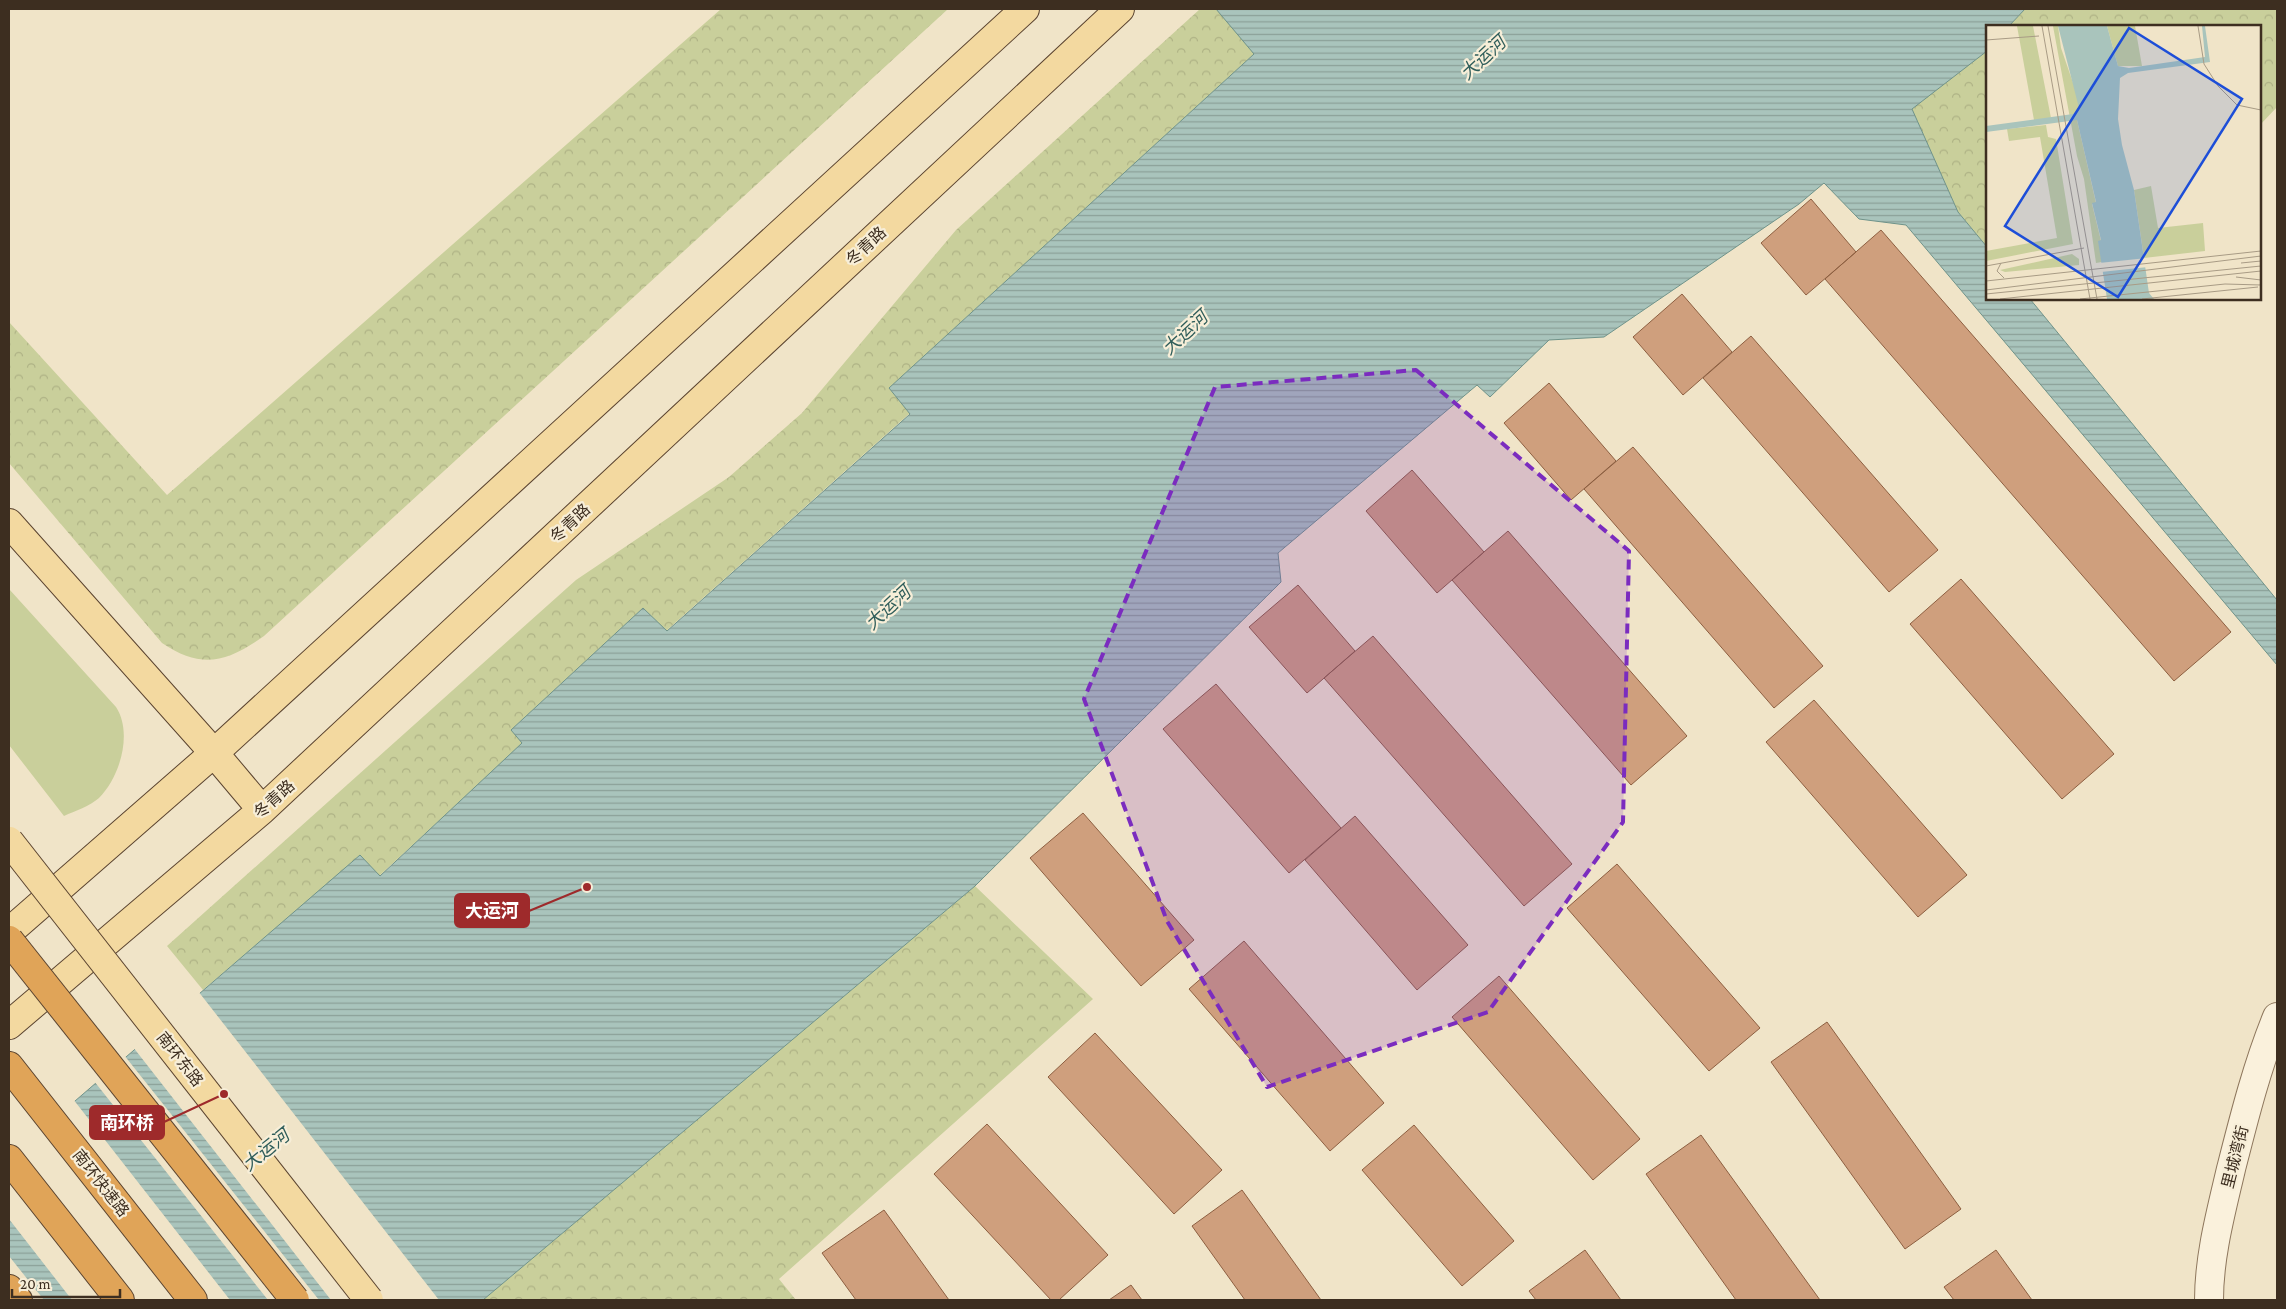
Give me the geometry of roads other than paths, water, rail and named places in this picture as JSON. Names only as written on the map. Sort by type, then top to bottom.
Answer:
[{"type":"highway","points":[[9,940],[295,1300]]},
{"type":"highway","name":"南环快速路","points":[[9,1066],[193,1300]]},
{"type":"highway","points":[[9,1159],[120,1300]]},
{"type":"highway","points":[[9,1289],[18,1300]]},
{"type":"main road","points":[[9,932],[214,753],[1025,9]]},
{"type":"main road","name":"冬青路","points":[[9,1024],[262,810],[1120,9]]},
{"type":"main road","points":[[9,523],[214,753],[262,810]]},
{"type":"main road","name":"南环东路","points":[[9,841],[369,1300]]},
{"type":"street","name":"里城湾街","points":[[2209,1300],[2209,1277],[2219,1218],[2266,1043],[2277,1016]]},
{"type":"water","points":[[1216,9],[2025,9],[2010,25],[1986,25],[1986,52],[1912,109],[1958,212],[1986,246],[1986,300],[2031,300],[2277,600],[2277,665],[1906,225],[1859,219],[1824,183],[1799,204],[1604,337],[1549,340],[1490,397],[1477,385],[1278,553],[1281,582],[975,886],[483,1300],[9,1300],[9,1158],[360,855],[380,876],[522,743],[511,730],[643,608],[667,631],[910,414],[889,388],[1254,54]]},
{"type":"place","name":"大运河","points":[[587,887]]},
{"type":"place","name":"南环桥","points":[[224,1094]]}]
